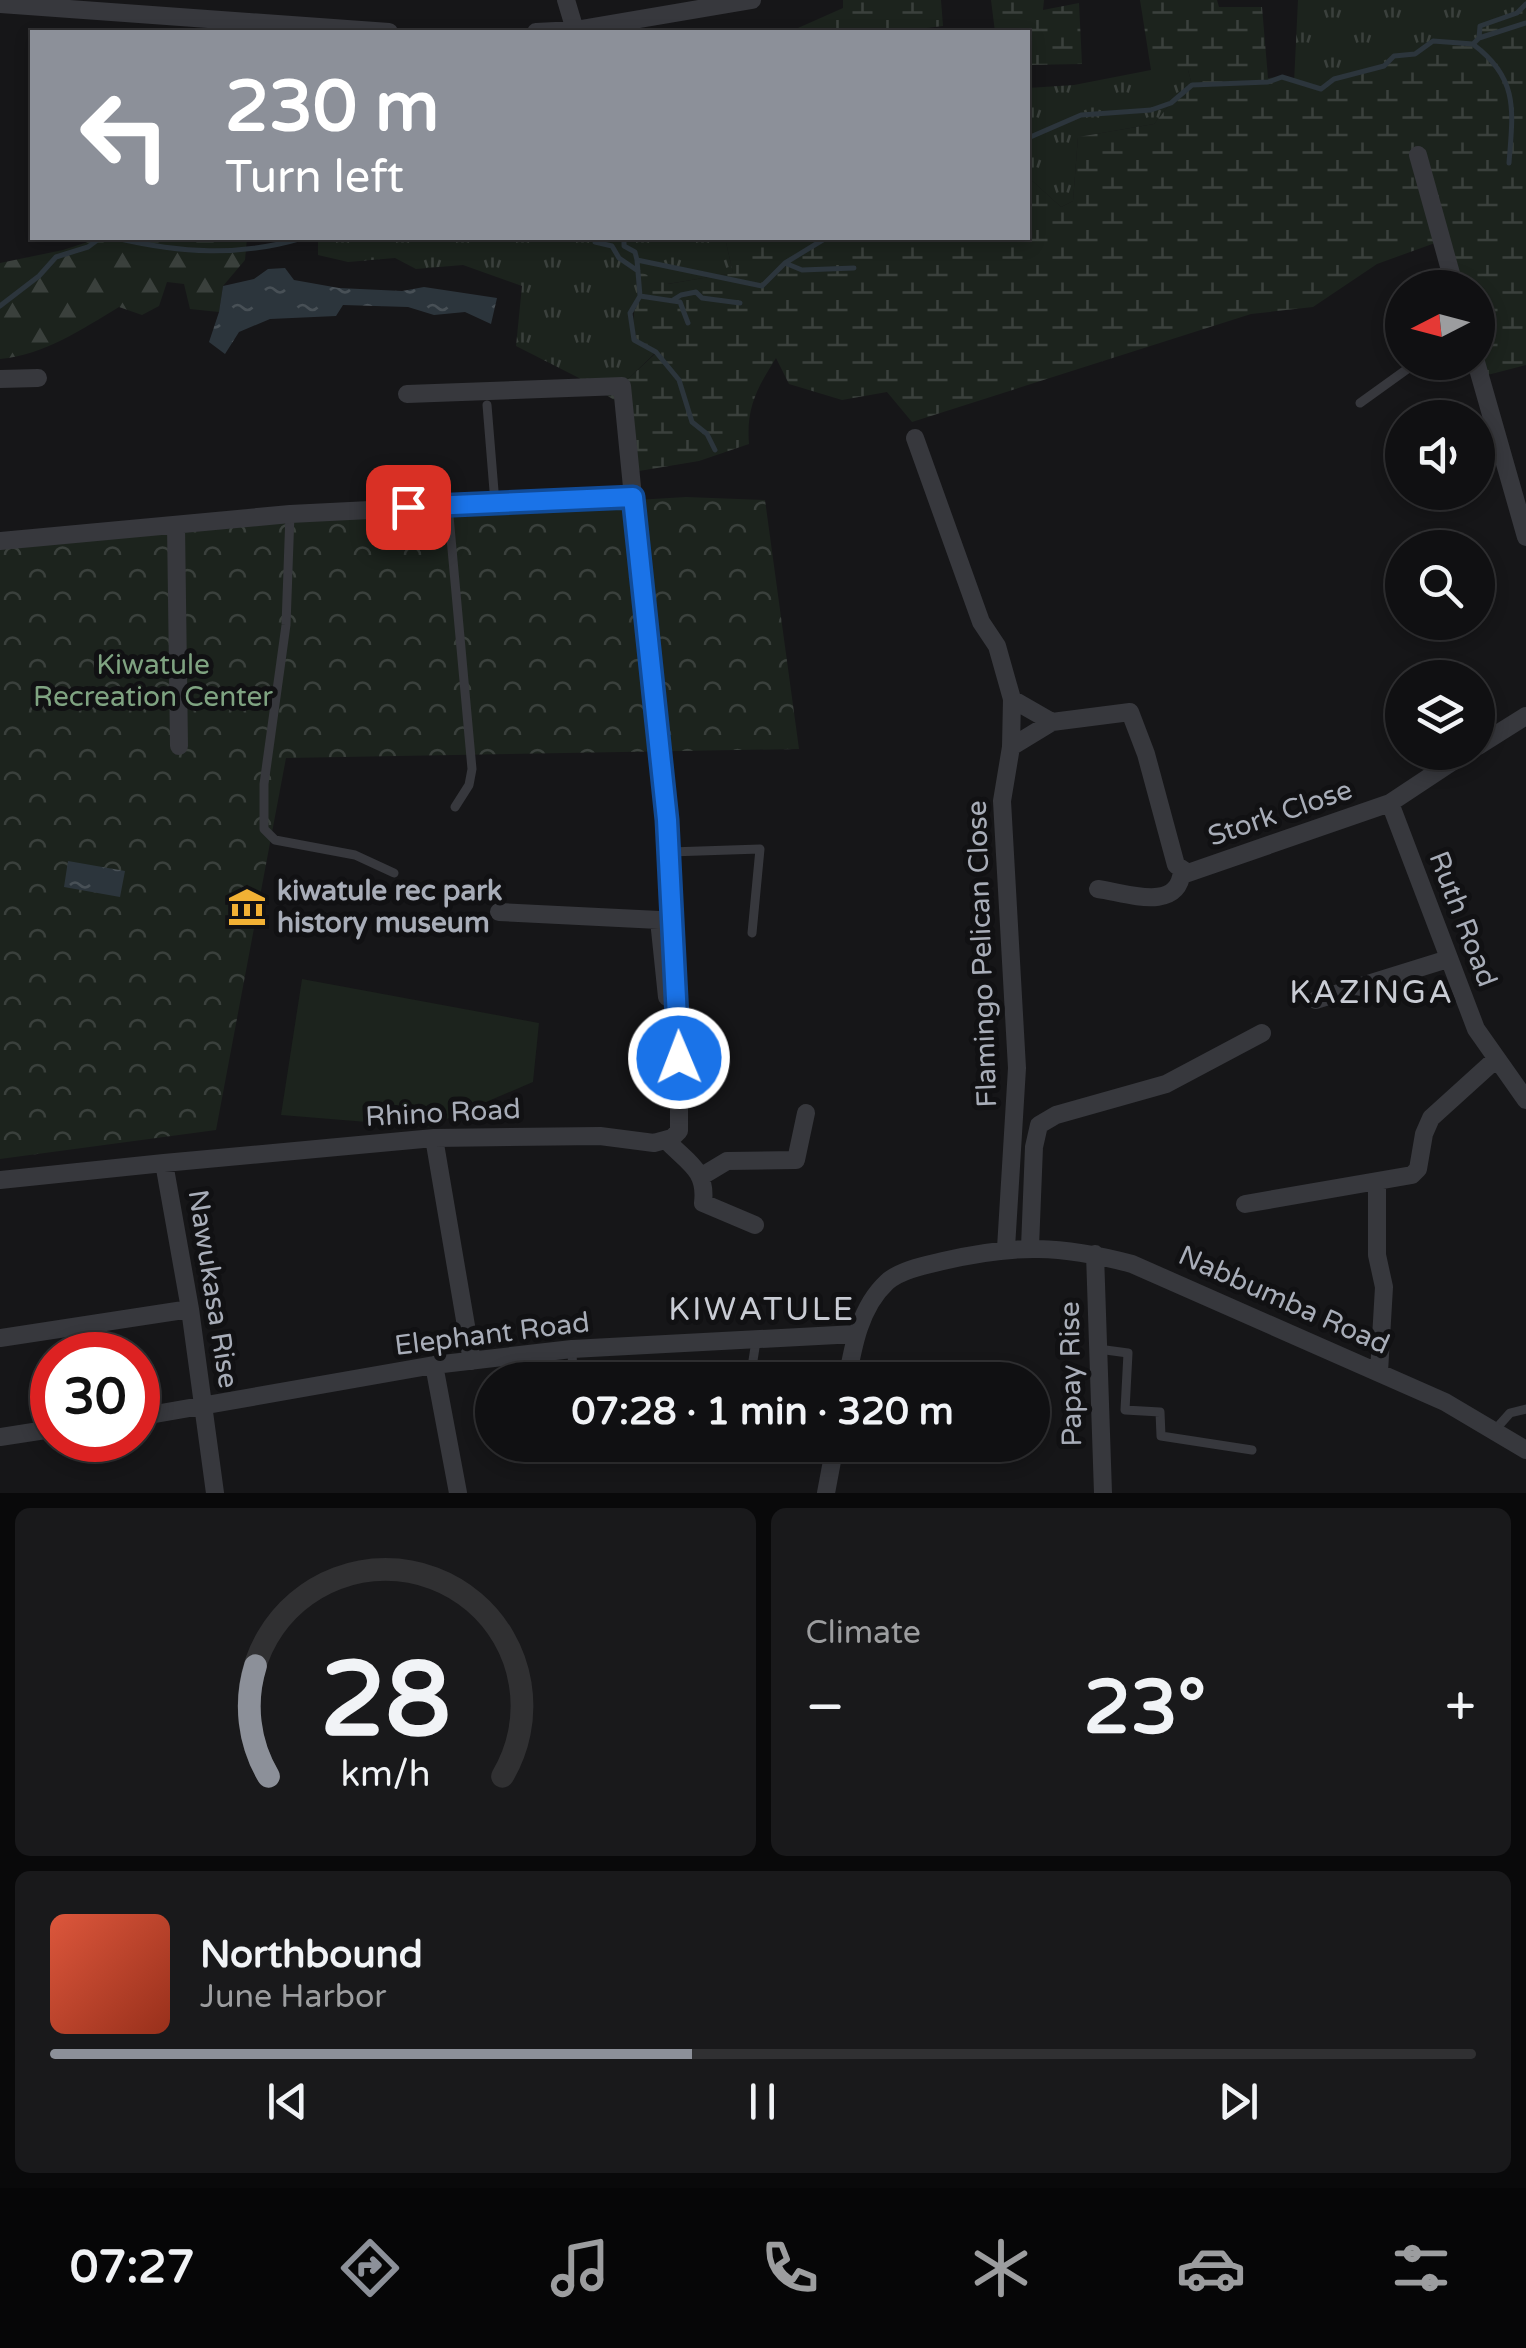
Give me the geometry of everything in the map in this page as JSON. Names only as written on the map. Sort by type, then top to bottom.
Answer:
[{"type":"street","points":[[566,0],[575,30],[752,0]]},
{"type":"street","points":[[0,4],[362,30]]},
{"type":"street","points":[[1418,155],[1450,270]]},
{"type":"street","points":[[0,379],[38,378]]},
{"type":"street","points":[[1481,380],[1526,538]]},
{"type":"street","points":[[407,394],[622,386],[670,852],[679,1022],[673,1136],[702,1176],[702,1203],[755,1225]]},
{"type":"street","name":"Flamingo Pelican Close","points":[[915,438],[982,622],[997,646],[1012,699],[1011,747],[1002,801],[1017,1068],[1006,1248]]},
{"type":"street","points":[[0,542],[290,514],[633,497]]},
{"type":"street","points":[[176,525],[178,746]]},
{"type":"street","points":[[1012,699],[1052,722]]},
{"type":"street","name":"Stork Close","points":[[1011,747],[1052,722],[1130,712],[1146,754],[1176,865],[1182,871],[1198,871],[1390,803],[1440,770]]},
{"type":"street","points":[[1495,735],[1526,716]]},
{"type":"street","name":"Ruth Road","points":[[1390,803],[1476,1029],[1526,1100]]},
{"type":"street","points":[[1098,889],[1160,898],[1172,894],[1181,882],[1182,871]]},
{"type":"street","points":[[499,912],[659,920],[669,1015],[679,1022]]},
{"type":"street","points":[[1316,1000],[1448,958]]},
{"type":"street","points":[[1030,1247],[1034,1147],[1039,1125],[1056,1115],[1166,1084],[1262,1033]]},
{"type":"street","points":[[1245,1204],[1412,1175],[1418,1169],[1430,1118],[1495,1060]]},
{"type":"street","points":[[702,1176],[727,1161],[796,1160],[806,1113]]},
{"type":"street","name":"Rhino Road","points":[[207,1158],[434,1138],[581,1136],[640,1143],[673,1136]]},
{"type":"street","points":[[434,1138],[472,1361]]},
{"type":"street","name":"Nawukasa Rise","points":[[207,1158],[164,1163],[190,1309],[215,1493]]},
{"type":"street","points":[[0,1180],[164,1163]]},
{"type":"street","points":[[1377,1183],[1377,1255],[1384,1287],[1378,1372]]},
{"type":"street","name":"Nabbumba Road","points":[[851,1362],[856,1334],[877,1292],[890,1278],[1006,1248],[1095,1254],[1132,1264],[1446,1402],[1526,1450]]},
{"type":"street","name":"Papay Rise","points":[[1095,1254],[1102,1493]]},
{"type":"street","points":[[0,1338],[190,1309]]},
{"type":"street","name":"Elephant Road","points":[[160,1414],[434,1365],[572,1349],[856,1334]]},
{"type":"street","points":[[434,1365],[458,1493]]},
{"type":"street","points":[[0,1436],[30,1432]]},
{"type":"street","points":[[826,1493],[832,1462]]},
{"type":"lane","points":[[1360,403],[1392,380]]},
{"type":"lane","points":[[486,404],[495,503]]},
{"type":"lane","points":[[448,505],[472,769],[469,786],[455,807]]},
{"type":"lane","points":[[290,514],[286,626],[264,784],[264,830],[275,840],[355,856],[394,872]]},
{"type":"lane","points":[[670,852],[760,849],[752,932]]},
{"type":"lane","points":[[753,1362],[756,1342]]},
{"type":"lane","points":[[572,1349],[572,1362]]},
{"type":"lane","points":[[1098,1349],[1128,1353],[1125,1410],[1160,1412],[1160,1436],[1252,1450]]},
{"type":"lane","points":[[1494,1431],[1510,1412],[1526,1409]]},
{"type":"green space","points":[[843,0],[941,0],[943,26],[910,30],[794,30],[843,8]]},
{"type":"green space","points":[[991,0],[1044,0],[1043,10],[1079,3],[1082,64],[1030,65],[1030,30],[995,30]]},
{"type":"green space","points":[[1140,0],[1217,0],[1219,7],[1262,7],[1268,78],[1282,77],[1321,89],[1334,79],[1383,66],[1394,56],[1415,54],[1433,41],[1473,44],[1479,38],[1480,26],[1517,13],[1526,4],[1526,365],[1495,373],[1495,270],[1444,270],[1435,243],[1377,264],[1313,307],[1251,314],[912,422],[887,392],[842,400],[789,384],[776,358],[754,399],[749,444],[699,461],[633,472],[619,403],[579,378],[626,381],[656,353],[634,340],[638,271],[668,284],[733,273],[725,240],[1030,240],[1030,179],[1061,207],[1073,201],[1078,137],[1154,124],[1192,85],[1188,70],[1151,70]]},
{"type":"green space","points":[[1298,0],[1526,0],[1526,4],[1517,13],[1480,26],[1479,38],[1473,44],[1433,41],[1415,54],[1394,56],[1384,66],[1334,79],[1321,89],[1294,83]]},
{"type":"green space","points":[[1151,70],[1188,70],[1192,85],[1154,124],[1078,137],[1073,201],[1061,207],[1030,179],[1030,88],[1074,85]]},
{"type":"green space","points":[[94,240],[247,240],[245,260],[223,286],[219,312],[190,309],[184,284],[167,282],[159,306],[142,315],[119,307],[48,347],[0,359],[0,263]]},
{"type":"green space","points":[[318,240],[725,240],[733,273],[667,284],[640,296],[631,318],[656,352],[626,381],[579,378],[516,346],[522,286],[463,265],[416,269],[395,258],[348,262],[318,255]]},
{"type":"green space","name":"Kiwatule Recreation Center","points":[[686,497],[765,500],[799,749],[286,758],[216,1130],[0,1159],[0,538]]},
{"type":"green space","points":[[302,979],[539,1023],[533,1082],[428,1127],[281,1115]]},
{"type":"water","points":[[285,268],[294,280],[339,288],[402,291],[424,287],[497,298],[491,324],[465,312],[434,315],[408,307],[343,305],[336,316],[270,319],[239,332],[225,354],[209,342],[223,286],[254,279],[268,269]]},
{"type":"water","points":[[68,861],[125,871],[120,897],[64,887]]},
{"type":"waterway","points":[[1030,137],[1081,115],[1151,110],[1171,103],[1192,85],[1268,82],[1282,77],[1321,89],[1334,79],[1384,66],[1394,56],[1415,54],[1433,41],[1473,44],[1479,38],[1480,26],[1517,13],[1526,4]]},
{"type":"waterway","points":[[1479,38],[1526,23]]},
{"type":"waterway","points":[[1474,45],[1499,70],[1510,97],[1509,163]]},
{"type":"waterway","points":[[0,306],[39,276],[56,257],[97,240]]},
{"type":"waterway","points":[[126,240],[209,251],[294,240]]},
{"type":"waterway","points":[[624,240],[624,246],[635,252],[637,260],[762,286],[785,263],[823,240]]},
{"type":"waterway","points":[[595,242],[612,246],[619,258],[638,271]]},
{"type":"waterway","points":[[637,260],[640,296],[680,302],[688,323]]},
{"type":"waterway","points":[[785,263],[802,270],[854,268]]},
{"type":"waterway","points":[[673,300],[696,292],[702,298],[740,303]]},
{"type":"waterway","points":[[640,296],[630,313],[634,340],[656,352],[679,380],[692,422],[707,434],[715,450]]},
{"type":"place","name":"kiwatule rec park history museum","points":[[247,907]]},
{"type":"district","name":"KAZINGA","points":[[1372,993]]},
{"type":"district","name":"KIWATULE","points":[[762,1310]]},
{"type":"route","points":[[408,507],[633,497],[667,820],[679,1058]]}]
